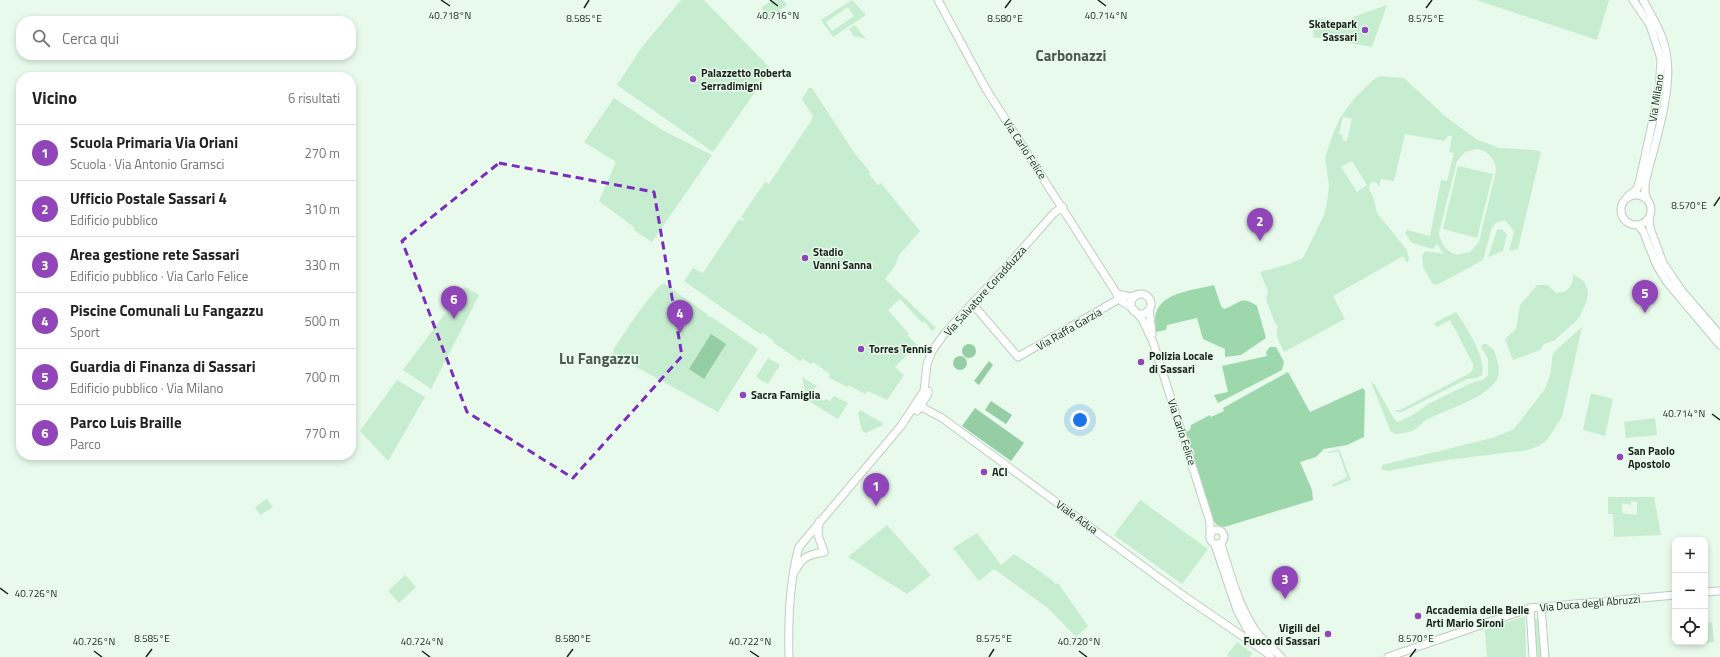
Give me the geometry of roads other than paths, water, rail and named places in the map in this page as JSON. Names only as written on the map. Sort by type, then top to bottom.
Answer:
[{"type":"main road","name":"Via Carlo Felice","points":[[938,0],[986,89],[1063,207],[1118,297],[1133,309],[1142,319],[1153,342],[1210,522],[1210,536]]},
{"type":"main road","name":"Via Milano","points":[[1628,196],[1637,189],[1640,179],[1659,92],[1661,75],[1661,59],[1650,25],[1633,0]]},
{"type":"main road","name":"Via Milano","points":[[1643,0],[1656,22],[1667,58],[1667,93],[1645,184],[1645,193],[1647,198]]},
{"type":"main road","points":[[1649,218],[1646,222],[1638,225],[1626,222],[1621,214],[1621,204],[1628,196],[1638,194],[1647,198],[1651,208],[1649,218],[1650,228],[1663,263],[1682,291],[1720,335]]},
{"type":"main road","name":"Via Salvatore Coradduzza","points":[[789,657],[790,610],[795,560],[798,547],[918,406],[926,385],[927,364],[932,351],[946,333],[1054,213],[1063,207]]},
{"type":"main road","points":[[1638,225],[1643,231],[1657,266],[1667,282],[1720,346]]},
{"type":"main road","points":[[1118,297],[1132,297],[1136,295],[1144,294],[1150,303],[1149,309],[1142,313],[1133,309],[1132,299],[1136,295]]},
{"type":"main road","name":"Via Raffa Garzia","points":[[971,305],[976,308],[1018,357],[1118,297]]},
{"type":"main road","name":"Via Carlo Felice","points":[[1149,309],[1153,342]]},
{"type":"main road","name":"Viale Adua","points":[[918,406],[945,420],[1180,594],[1269,655]]},
{"type":"main road","points":[[794,573],[801,561],[808,555],[824,552],[818,535],[819,522]]},
{"type":"main road","name":"Via Carlo Felice","points":[[1210,522],[1217,530]]},
{"type":"main road","points":[[1217,530],[1224,535],[1224,540],[1218,544],[1212,542],[1210,536],[1211,533],[1217,530]]},
{"type":"main road","points":[[1218,544],[1237,610],[1250,634],[1269,655]]},
{"type":"main road","points":[[1218,544],[1245,612],[1256,631],[1281,657]]},
{"type":"main road","points":[[1708,592],[1720,591]]},
{"type":"main road","name":"Via Duca degli Abruzzi","points":[[1388,657],[1530,608],[1672,595]]},
{"type":"main road","points":[[1541,607],[1545,657]]},
{"type":"main road","points":[[1530,608],[1533,657]]},
{"type":"place","name":"Skatepark Sassari","points":[[1365,30]]},
{"type":"place","name":"Palazzetto Roberta Serradimigni","points":[[693,79]]},
{"type":"place","name":"Ufficio Postale Sassari 4","points":[[1260,241]]},
{"type":"place","name":"Stadio Vanni Sanna","points":[[805,258]]},
{"type":"place","name":"Guardia di Finanza di Sassari","points":[[1645,313]]},
{"type":"place","name":"Parco Luis Braille","points":[[454,319]]},
{"type":"place","name":"Piscine Comunali Lu Fangazzu","points":[[680,333]]},
{"type":"place","name":"Torres Tennis","points":[[861,349]]},
{"type":"place","name":"Polizia Locale di Sassari","points":[[1141,362]]},
{"type":"place","name":"Sacra Famiglia","points":[[743,395]]},
{"type":"place","name":"San Paolo Apostolo","points":[[1620,457]]},
{"type":"place","name":"ACI","points":[[984,472]]},
{"type":"place","name":"Scuola Primaria Via Oriani","points":[[876,506]]},
{"type":"place","name":"Area gestione rete Sassari","points":[[1285,599]]},
{"type":"place","name":"Accademia delle Belle Arti Mario Sironi","points":[[1418,616]]},
{"type":"place","name":"Vigili del Fuoco di Sassari","points":[[1328,634]]},
{"type":"district","name":"Carbonazzi","points":[[1071,55]]},
{"type":"district","name":"Lu Fangazzu","points":[[599,358]]}]
